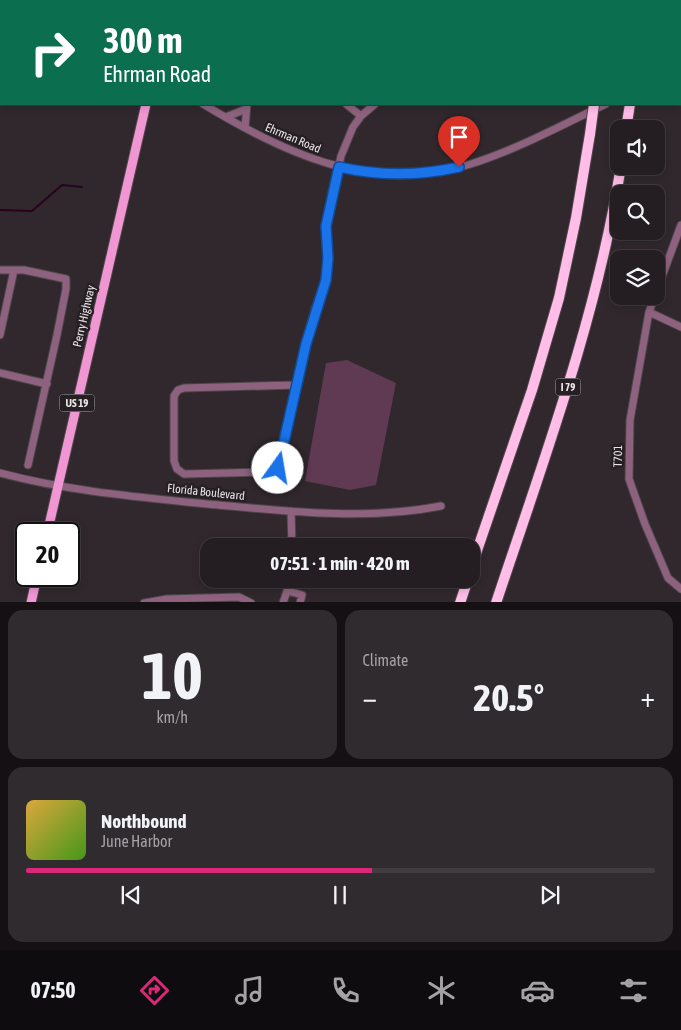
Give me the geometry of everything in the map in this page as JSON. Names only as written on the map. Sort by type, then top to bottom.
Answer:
[{"type":"highway","points":[[480,542],[532,390],[556,308],[575,227],[594,105]]},
{"type":"highway","points":[[628,120],[630,105]]},
{"type":"highway","name":"I 79","points":[[496,602],[568,390],[601,265],[619,175]]},
{"type":"highway","points":[[460,602],[465,588]]},
{"type":"main road","name":"Perry Highway","points":[[50,522],[146,105]]},
{"type":"main road","points":[[31,602],[34,587]]},
{"type":"street","name":"Ehrman Road","points":[[206,105],[226,118],[296,152],[339,167],[366,172],[402,174],[431,172],[459,167],[494,156],[604,105]]},
{"type":"street","points":[[347,105],[361,116]]},
{"type":"street","points":[[296,385],[184,388],[178,390],[174,396],[174,461],[177,469],[184,474],[276,471],[311,324],[326,280],[328,258],[326,226],[343,151],[350,133],[361,116],[374,105]]},
{"type":"street","points":[[226,118],[246,106]]},
{"type":"street","points":[[246,106],[246,128]]},
{"type":"street","name":"T701","points":[[665,270],[681,226]]},
{"type":"street","points":[[0,270],[24,270],[66,279],[66,289],[47,384],[28,465]]},
{"type":"street","points":[[0,335],[14,270]]},
{"type":"street","name":"T701","points":[[652,305],[649,312],[630,420],[629,479],[645,524],[668,578],[681,589]]},
{"type":"street","points":[[649,312],[681,326]]},
{"type":"street","points":[[0,373],[47,384]]},
{"type":"street","name":"Florida Boulevard","points":[[0,472],[23,479],[149,498],[291,510],[363,514],[412,512],[442,506]]},
{"type":"street","points":[[291,510],[292,538]]},
{"type":"street","points":[[283,602],[289,588]]},
{"type":"street","points":[[288,591],[302,595],[300,602]]},
{"type":"street","points":[[144,602],[167,599],[239,597],[250,602]]},
{"type":"shaded area","points":[[347,360],[396,383],[376,485],[350,490],[305,481],[326,363]]},
{"type":"waterway","points":[[0,210],[32,211],[62,185],[82,187]]},
{"type":"route","points":[[278,468],[306,344],[315,309],[326,280],[328,266],[326,226],[339,167],[380,174],[414,174],[459,167]]}]
